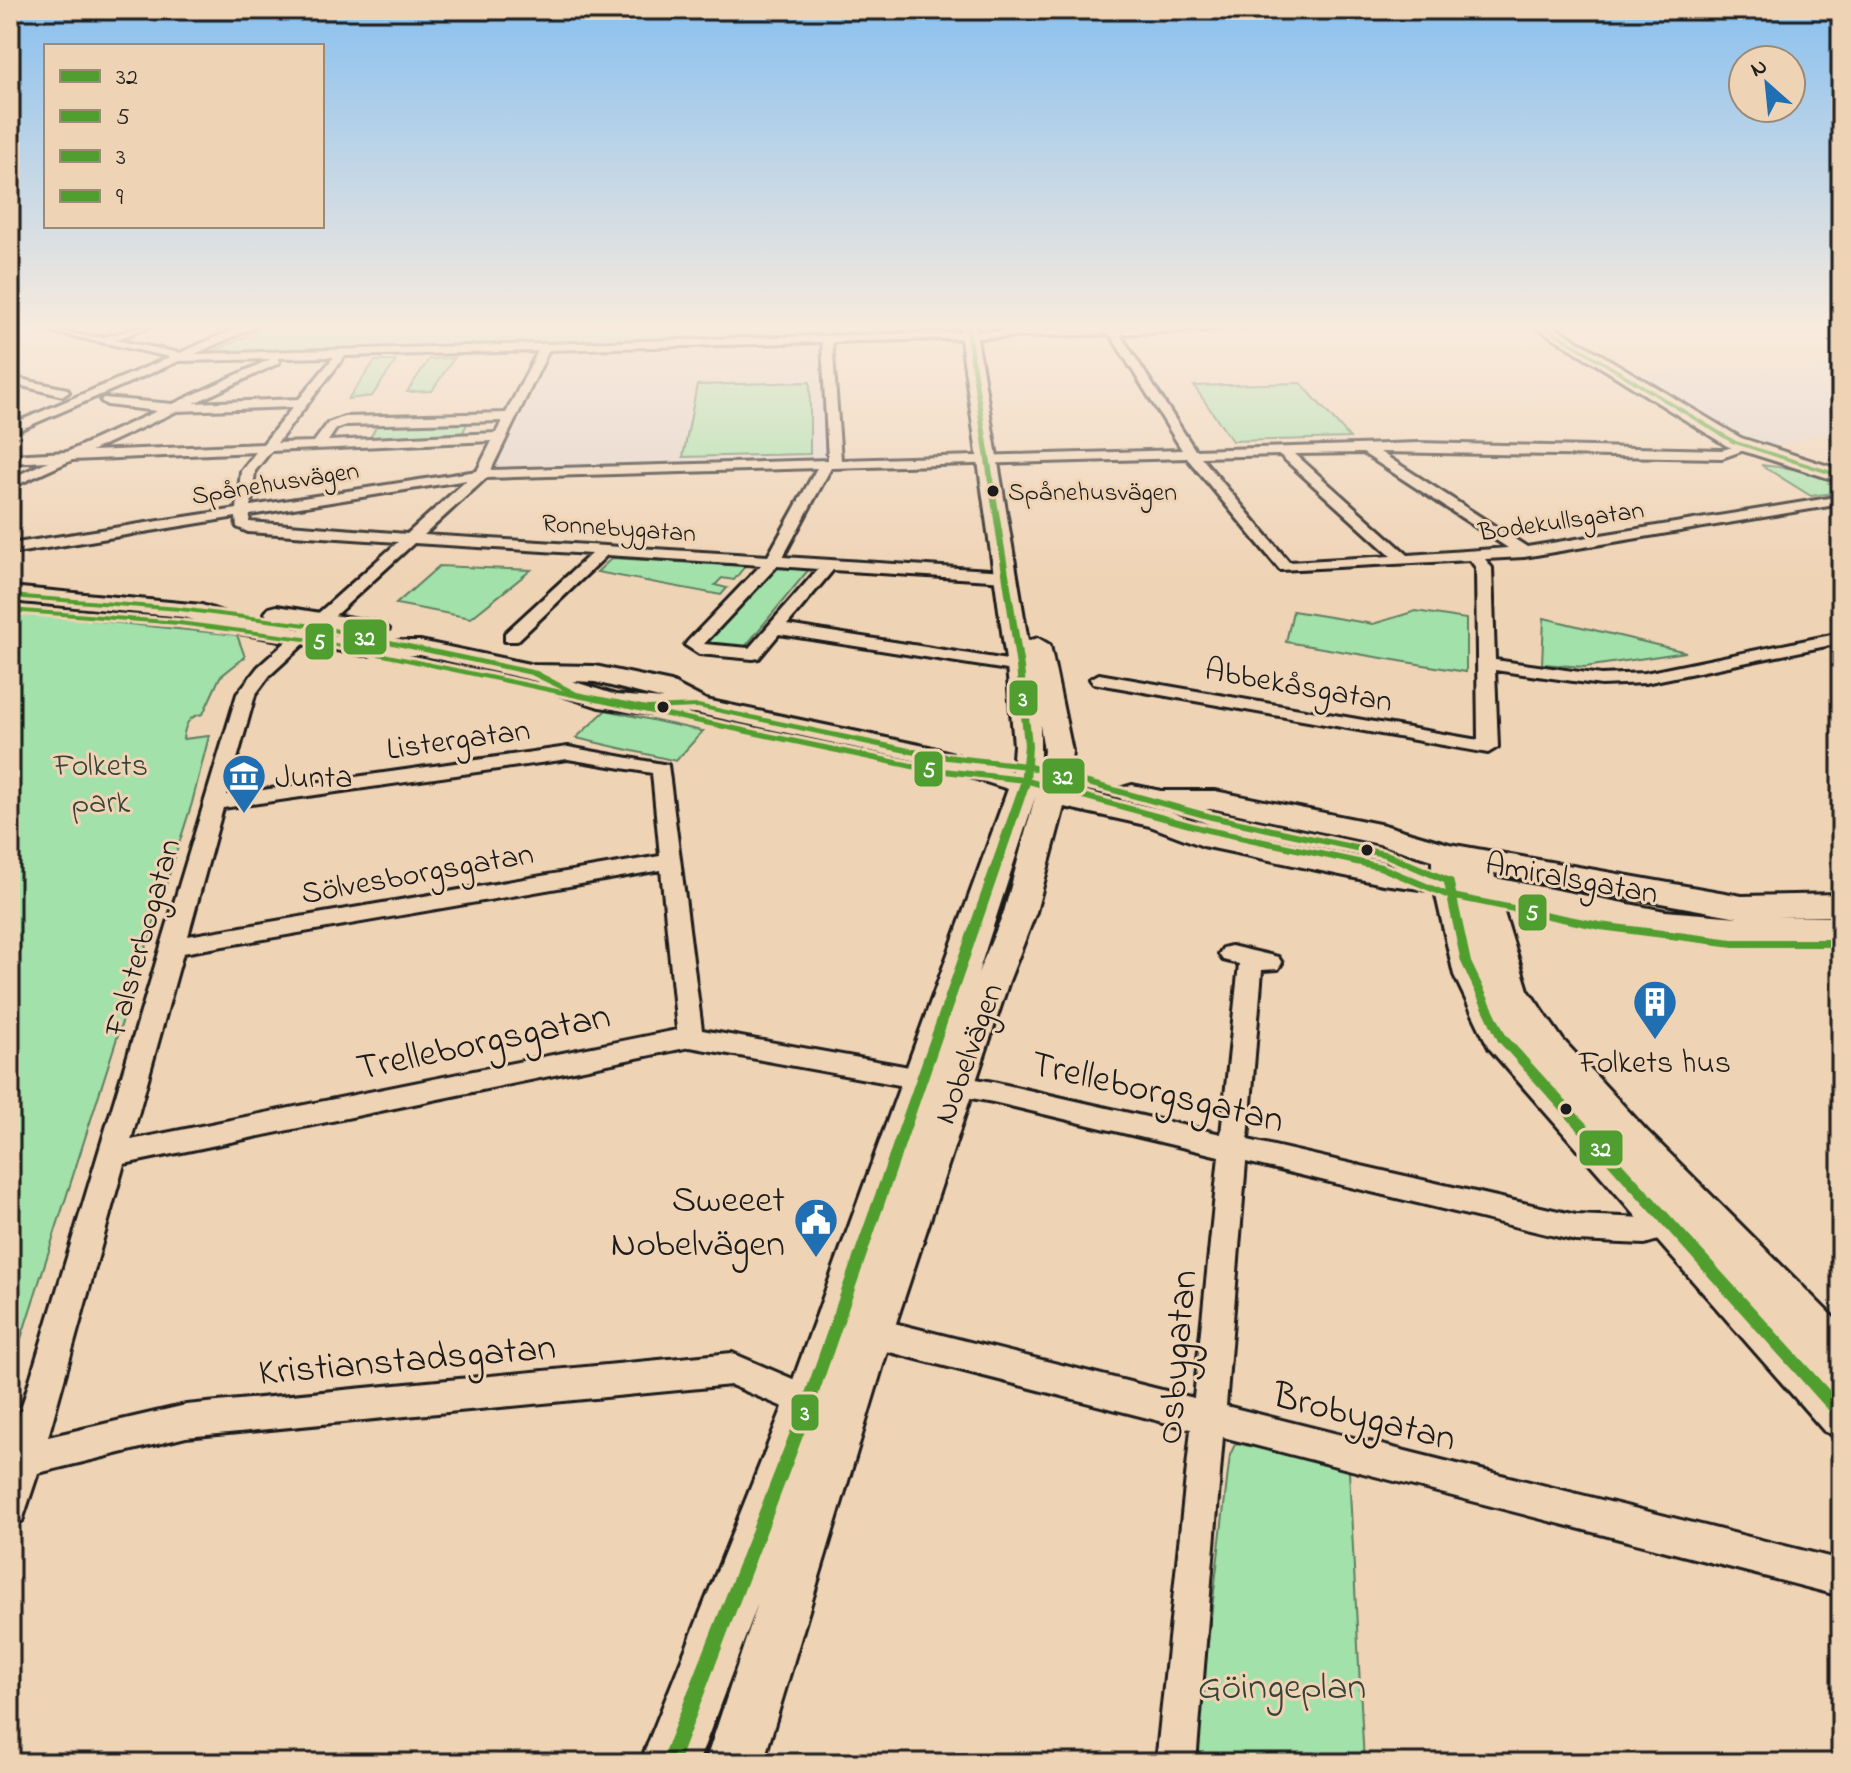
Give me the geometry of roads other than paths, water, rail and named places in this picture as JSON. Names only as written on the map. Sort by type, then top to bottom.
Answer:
[{"type":"main road","name":"Nobelvägen","points":[[734,1763],[870,1332],[941,1082],[1041,779],[1058,751],[990,409]]},
{"type":"main road","points":[[1676,409],[1747,447],[1841,476]]},
{"type":"main road","name":"Nobelvägen","points":[[999,461],[1006,576],[1041,779]]},
{"type":"main road","name":"Amiralsgatan","points":[[17,596],[180,609],[239,626],[313,627],[364,648],[420,648],[534,673],[575,694],[647,708],[698,706],[1041,779],[1083,803],[1158,818],[1203,836],[1383,874],[1463,870],[1742,907],[1841,905]]},
{"type":"main road","points":[[1463,870],[1464,962],[1487,1014],[1546,1091],[1841,1414]]},
{"type":"main road","points":[[1463,870],[1486,915],[1512,993],[1561,1064],[1841,1357]]},
{"type":"main road","name":"Amiralsgatan","points":[[1463,870],[1665,922],[1735,929],[1841,929]]},
{"type":"main road","name":"Nobelvägen","points":[[669,1763],[809,1402],[941,1082]]},
{"type":"street","points":[[10,430],[59,409]]},
{"type":"street","points":[[10,484],[173,409]]},
{"type":"street","points":[[243,512],[245,476],[298,409]]},
{"type":"street","points":[[482,474],[515,409]]},
{"type":"street","points":[[829,409],[830,466],[773,561],[694,645],[699,649],[745,656],[753,654],[830,564]]},
{"type":"street","points":[[1163,409],[1192,455]]},
{"type":"street","points":[[318,445],[332,426],[344,421],[511,417]]},
{"type":"street","points":[[10,459],[501,437]]},
{"type":"street","name":"Spånehusvägen","points":[[10,549],[482,474],[1365,448],[1523,447],[1722,454],[1747,447]]},
{"type":"street","points":[[1365,448],[1524,552]]},
{"type":"street","points":[[1282,450],[1406,561]]},
{"type":"street","name":"Bodekullsgatan","points":[[1192,455],[1285,567],[1476,558],[1833,502]]},
{"type":"street","name":"Falsterbogatan","points":[[10,1509],[16,1461],[175,946],[246,694],[254,681],[482,474]]},
{"type":"street","points":[[1833,502],[1841,511]]},
{"type":"street","name":"Ronnebygatan","points":[[243,512],[242,524],[248,528],[1006,576]]},
{"type":"street","points":[[511,637],[604,550]]},
{"type":"street","points":[[1476,558],[1484,568],[1487,664],[1613,680],[1645,678],[1841,638]]},
{"type":"street","points":[[774,628],[1020,667]]},
{"type":"street","name":"Abbekåsgatan","points":[[1099,679],[1488,747],[1487,664]]},
{"type":"street","name":"Listergatan","points":[[216,803],[568,753],[661,769],[670,861]]},
{"type":"street","points":[[670,861],[690,1037]]},
{"type":"street","name":"Sölvesborgsgatan","points":[[175,946],[670,861]]},
{"type":"street","name":"Osbygatan","points":[[1176,1763],[1251,959]]},
{"type":"street","name":"Trelleborgsgatan","points":[[112,1155],[690,1037],[941,1082],[1233,1145],[1576,1228],[1645,1231],[1668,1225]]},
{"type":"street","name":"Brobygatan","points":[[870,1332],[1841,1578]]},
{"type":"street","name":"Kristianstadsgatan","points":[[16,1461],[186,1421],[732,1369],[809,1402]]},
{"type":"place","name":"Spånehusvägen","points":[[993,491]]},
{"type":"place","name":"Junta","points":[[244,815]]},
{"type":"place","name":"Folkets hus","points":[[1655,1041]]},
{"type":"place","name":"Sweeet Nobelvägen","points":[[816,1259]]},
{"type":"park label","name":"Folkets park","points":[[101,782]]},
{"type":"park label","name":"Göingeplan","points":[[1282,1685]]}]
